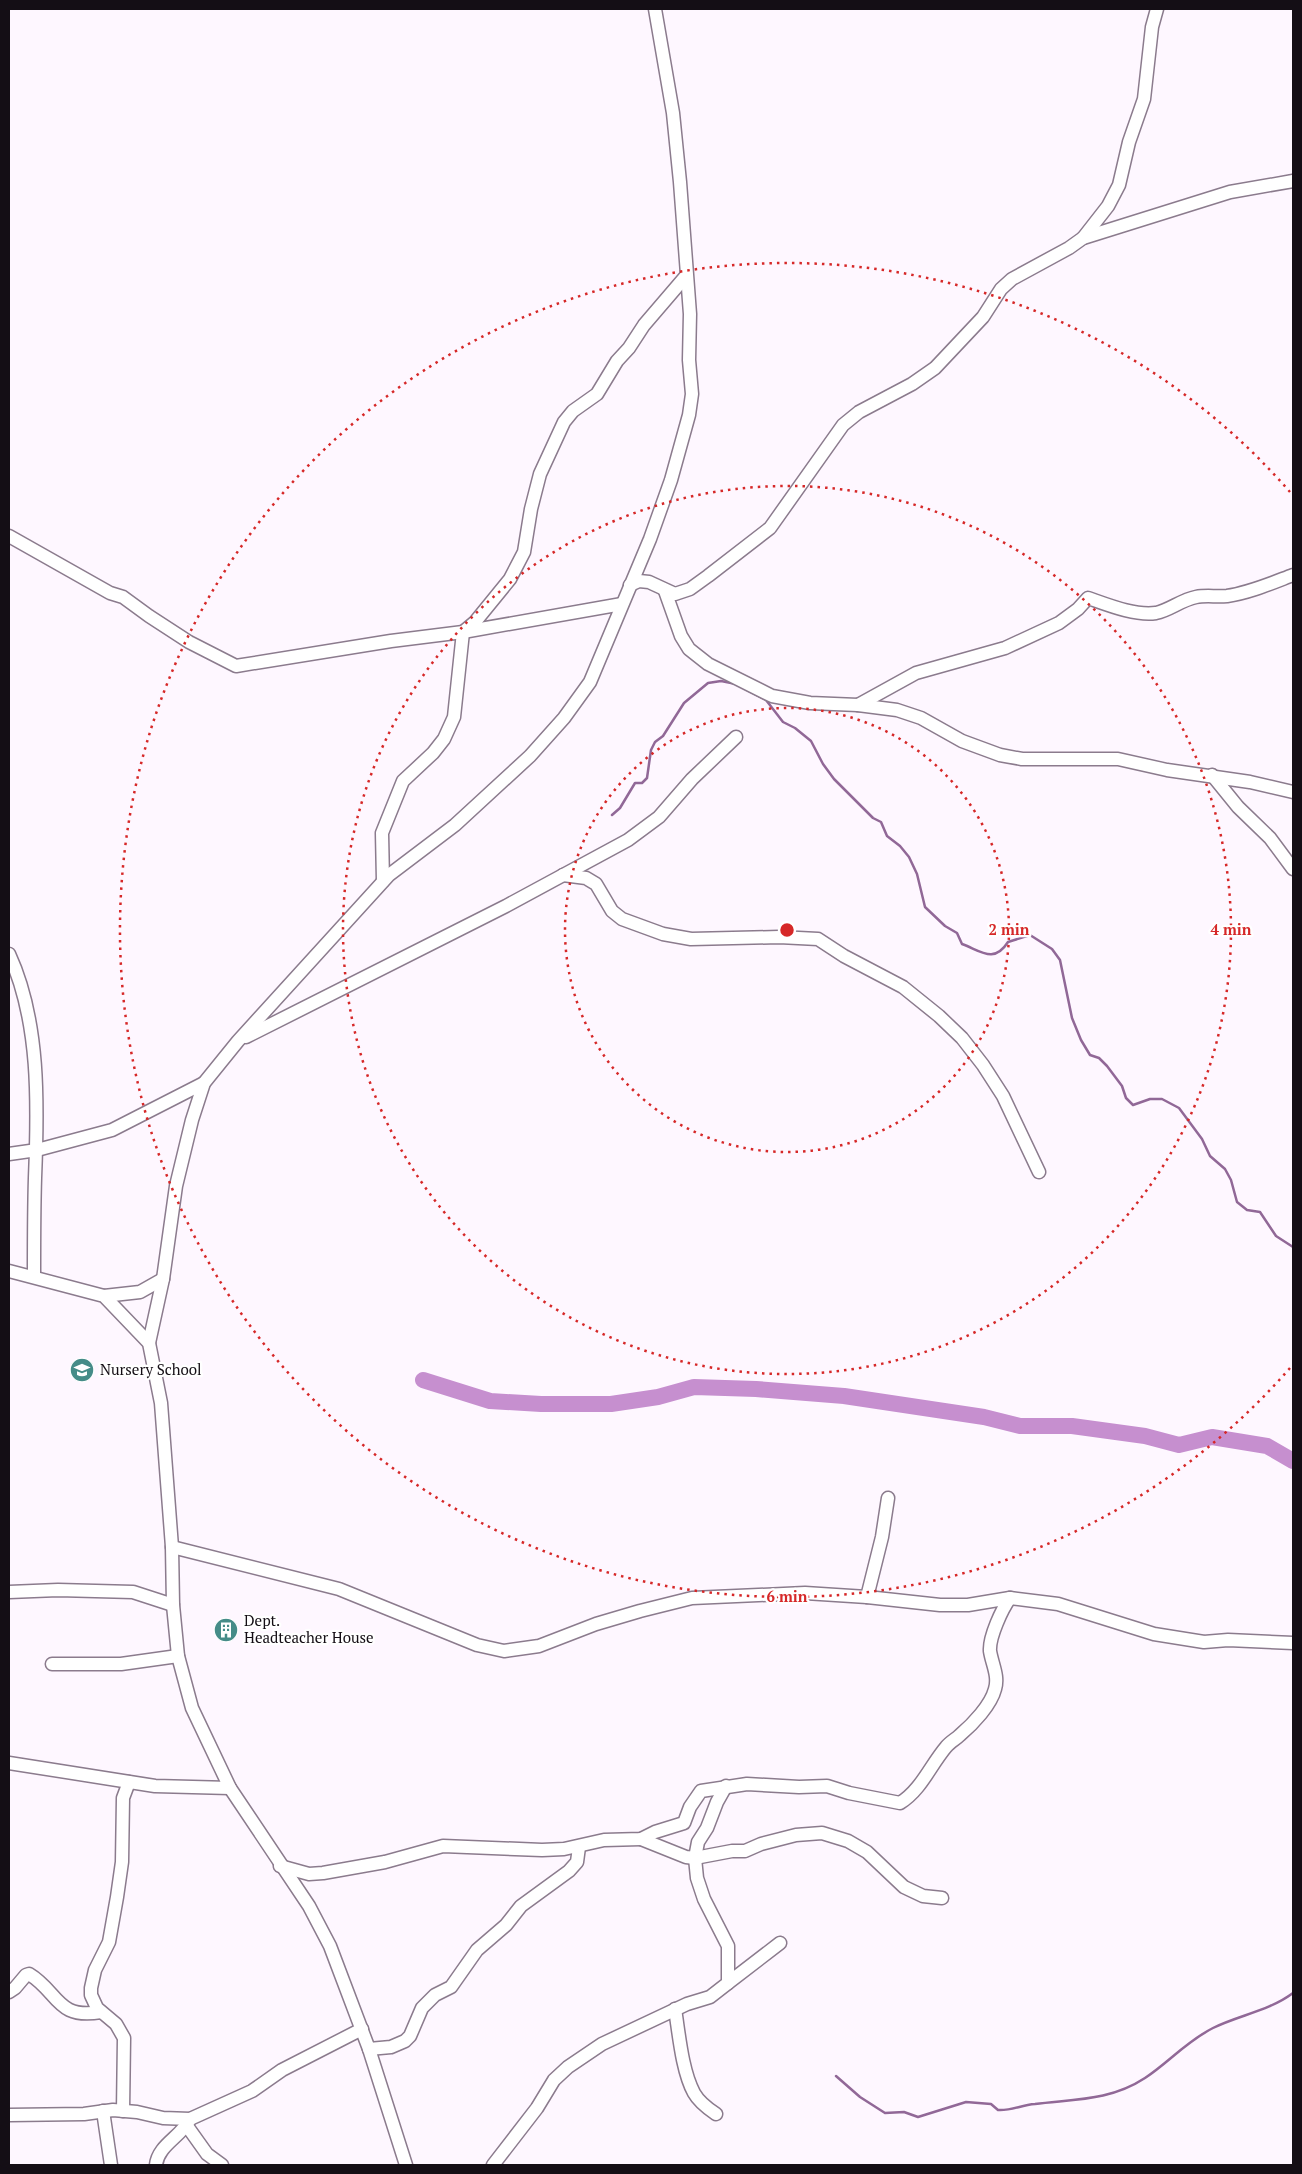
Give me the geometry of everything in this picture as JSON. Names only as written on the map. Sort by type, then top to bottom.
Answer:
[{"type":"street","points":[[406,2165],[369,2049],[330,1946],[309,1906],[280,1866],[230,1788],[192,1708],[178,1656],[173,1605],[172,1547],[161,1403],[149,1343],[163,1279],[176,1186],[192,1120],[204,1083],[238,1041],[383,881],[455,825],[530,756],[564,718],[590,682],[650,539],[671,480],[689,415],[692,394],[689,360],[690,314],[673,113],[655,9]]},
{"type":"street","points":[[630,585],[639,581],[649,582],[675,594],[690,589],[770,528],[843,425],[859,412],[912,384],[935,368],[983,317],[1001,289],[1012,279],[1069,248],[1083,238],[1108,206],[1119,185],[1129,142],[1144,99],[1152,27],[1157,9]]},
{"type":"street","points":[[1083,238],[1230,192],[1293,181]]},
{"type":"street","points":[[383,881],[382,833],[403,781],[433,753],[444,739],[454,717],[463,632],[475,622],[510,579],[524,552],[531,510],[540,474],[564,422],[573,411],[597,394],[617,361],[629,348],[644,325],[686,276]]},
{"type":"street","points":[[9,536],[110,593],[123,597],[148,616],[189,642],[236,666],[391,641],[463,632],[622,604]]},
{"type":"street","points":[[858,705],[916,673],[1005,648],[1059,624],[1078,609],[1088,598],[1112,607],[1156,613],[1184,600],[1197,597],[1226,596],[1252,590],[1293,576]]},
{"type":"street","points":[[665,591],[681,636],[689,649],[708,664],[772,696],[810,703],[858,705],[898,710],[914,715],[962,741],[1000,755],[1022,760],[1118,759],[1167,770],[1212,775],[1293,792]]},
{"type":"street","points":[[238,1041],[506,906],[628,840],[659,817],[692,779],[736,737]]},
{"type":"street","points":[[1212,775],[1238,807],[1270,838],[1293,869]]},
{"type":"street","points":[[563,874],[586,878],[596,884],[612,911],[622,919],[663,934],[691,939],[779,937],[818,939],[844,956],[903,988],[939,1016],[962,1038],[984,1064],[1003,1096],[1039,1172]]},
{"type":"street","points":[[9,954],[24,992],[36,1075],[37,1150],[34,1276]]},
{"type":"street","points":[[9,1154],[37,1150],[112,1130],[204,1083]]},
{"type":"street","points":[[9,1270],[104,1296],[140,1292],[163,1279]]},
{"type":"street","points":[[104,1296],[149,1343]]},
{"type":"street","points":[[868,1596],[882,1537],[888,1498]]},
{"type":"street","points":[[172,1547],[338,1588],[477,1645],[504,1651],[539,1646],[596,1624],[692,1598],[805,1593],[868,1596],[940,1605],[968,1605],[1010,1598],[1058,1604],[1154,1634],[1204,1642],[1228,1640],[1293,1643]]},
{"type":"street","points":[[9,1592],[58,1590],[133,1592],[173,1605]]},
{"type":"street","points":[[641,1839],[655,1832],[684,1823],[690,1808],[701,1791],[726,1786],[753,1784],[799,1787],[827,1786],[900,1804],[919,1787],[946,1746],[962,1733],[991,1700],[996,1677],[990,1646],[1001,1613],[1010,1598]]},
{"type":"street","points":[[52,1664],[121,1664],[178,1656]]},
{"type":"street","points":[[9,1763],[42,1767],[79,1776],[155,1786],[230,1788]]},
{"type":"street","points":[[123,2111],[124,2038],[116,2024],[101,2012],[93,2001],[91,1988],[94,1970],[108,1942],[115,1907],[122,1862],[123,1798],[130,1782]]},
{"type":"street","points":[[726,1786],[717,1802],[707,1828],[698,1842],[695,1858],[697,1878],[704,1899],[728,1946],[728,1983]]},
{"type":"street","points":[[280,1866],[310,1874],[385,1862],[443,1846],[528,1851],[579,1847],[604,1840],[641,1839],[695,1858],[732,1851],[745,1851],[761,1844],[796,1835],[822,1833],[848,1841],[867,1852],[904,1887],[923,1896],[942,1898]]},
{"type":"street","points":[[369,2049],[391,2047],[406,2041],[422,2008],[435,1995],[451,1987],[477,1950],[506,1925],[521,1906],[569,1872],[577,1862],[579,1847]]},
{"type":"street","points":[[493,2165],[537,2108],[554,2080],[568,2067],[602,2044],[675,2009],[710,1997],[780,1943]]},
{"type":"street","points":[[9,1992],[29,1974],[68,2010],[78,2014],[101,2012]]},
{"type":"street","points":[[675,2009],[693,2092],[706,2107],[716,2114]]},
{"type":"street","points":[[156,2165],[157,2157],[162,2149],[188,2122],[252,2091],[282,2070],[362,2029]]},
{"type":"street","points":[[103,2111],[111,2165]]},
{"type":"street","points":[[9,2115],[36,2116],[123,2111],[188,2122]]},
{"type":"street","points":[[188,2122],[207,2154],[222,2165]]},
{"type":"waterway","points":[[612,815],[620,808],[635,783],[642,783],[647,778],[651,750],[655,742],[663,736],[684,703],[708,683],[721,681],[736,684]]},
{"type":"waterway","points":[[743,688],[766,700],[783,722],[795,728],[811,741],[823,764],[834,779],[873,818],[881,822],[887,836],[900,846],[909,857],[917,874],[925,907],[945,926],[957,933],[962,944],[981,952],[992,954],[998,953],[1008,942],[1030,935],[1052,949],[1060,960],[1072,1018],[1081,1040],[1090,1055],[1099,1058],[1107,1066],[1122,1086],[1126,1098],[1133,1105],[1150,1099],[1162,1099],[1179,1108],[1202,1139],[1210,1156],[1225,1169],[1231,1180],[1237,1202],[1247,1210],[1260,1212],[1276,1236],[1293,1247]]},
{"type":"waterway","points":[[423,1380],[490,1401],[541,1404],[611,1404],[658,1397],[694,1387],[756,1389],[844,1396],[984,1417],[1020,1426],[1072,1426],[1145,1436],[1179,1445],[1212,1437],[1267,1446],[1293,1461]]},
{"type":"waterway","points":[[836,2076],[860,2097],[885,2113],[904,2112],[918,2117],[966,2102],[991,2104],[998,2110],[1003,2110],[1092,2098],[1132,2086],[1154,2072],[1186,2045],[1204,2033],[1264,2009],[1293,1993]]},
{"type":"place","name":"Nursery School","points":[[82,1370]]},
{"type":"place","name":"Dept. Headteacher House","points":[[226,1630]]}]
